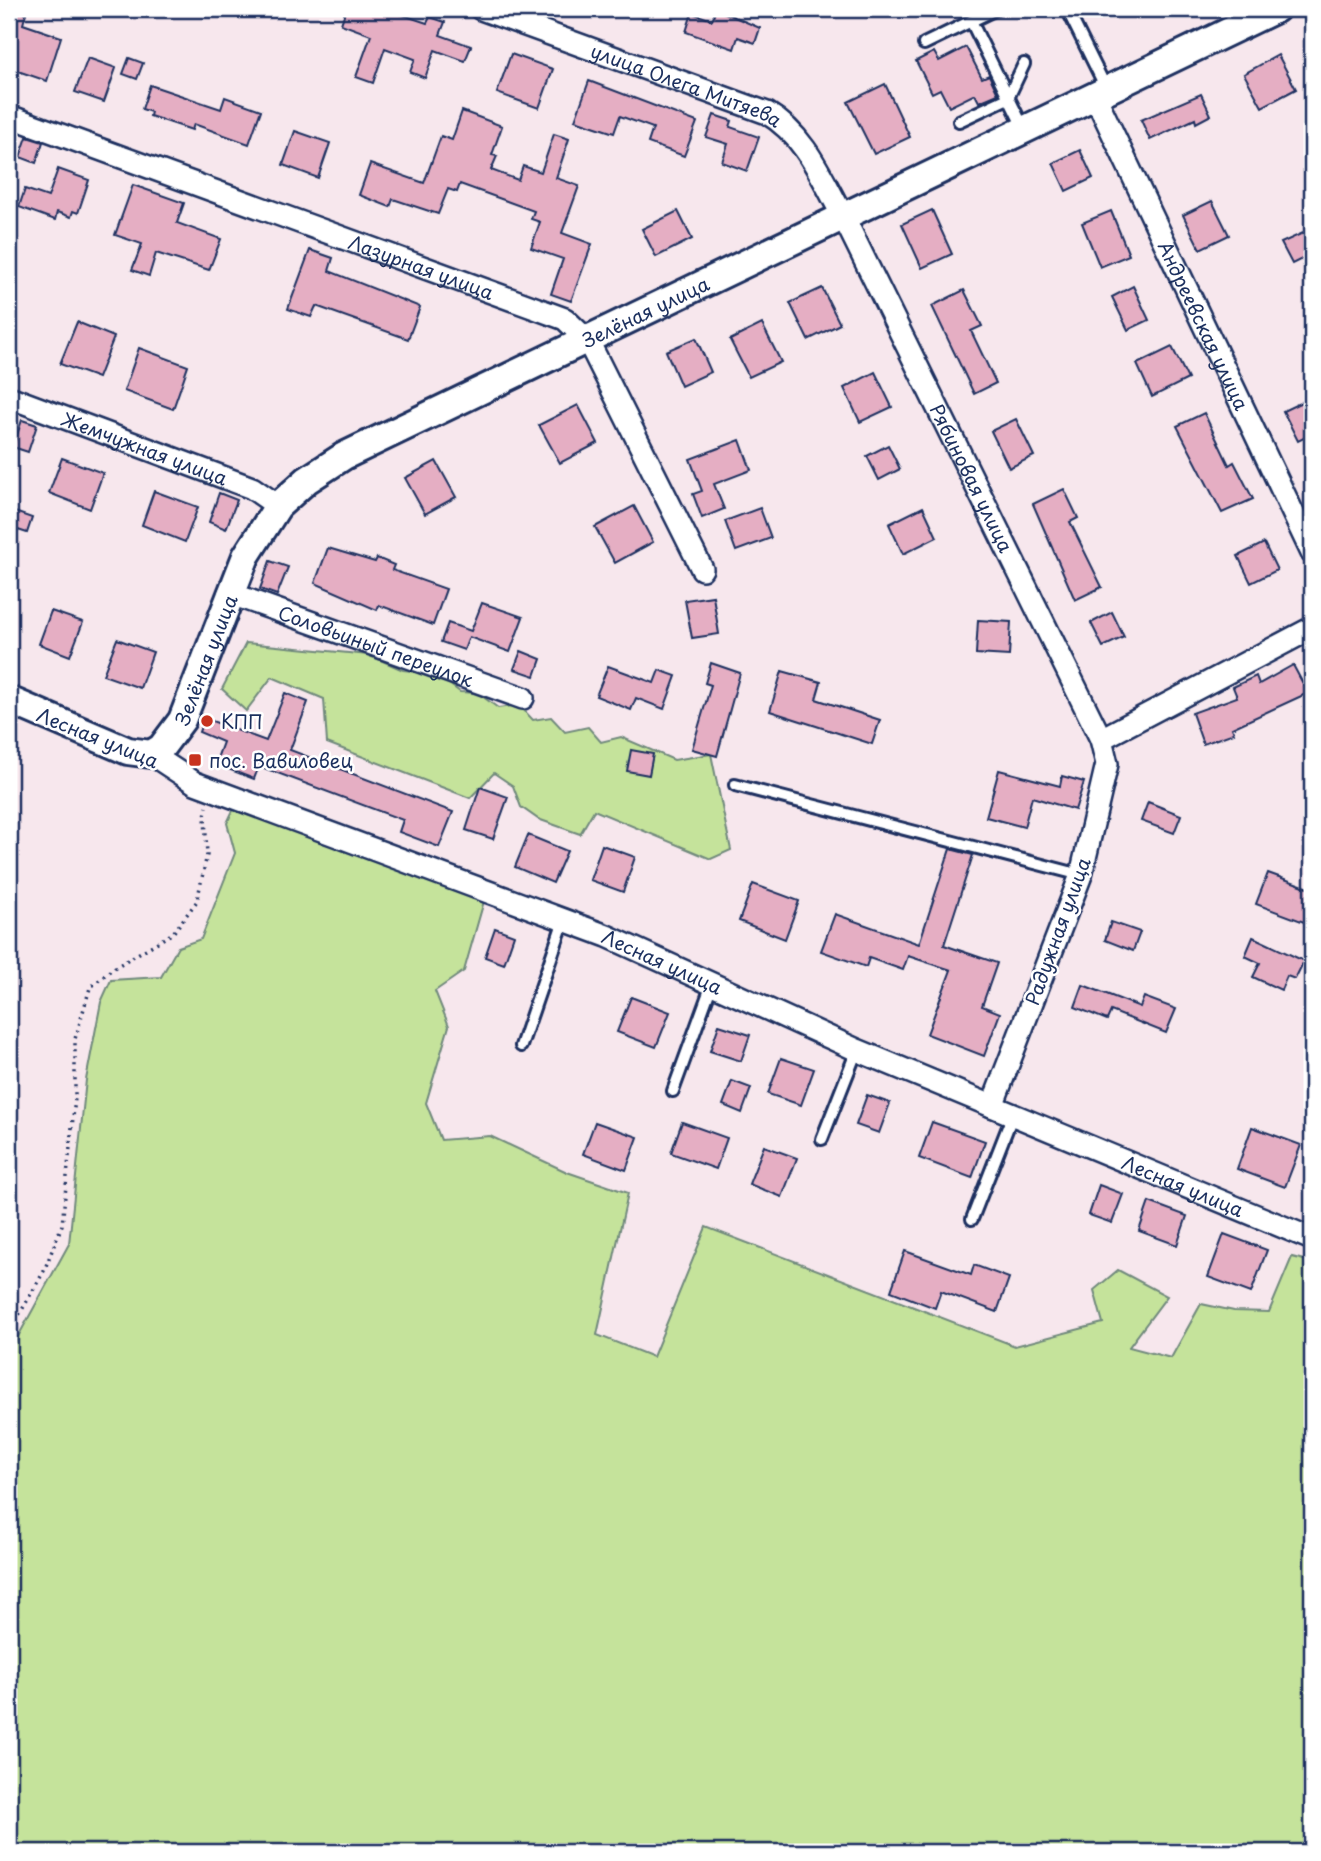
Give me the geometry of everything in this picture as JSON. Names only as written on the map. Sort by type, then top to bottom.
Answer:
[{"type":"street","name":"улица Олега Митяева","points":[[481,9],[767,113],[788,125],[803,145],[844,218]]},
{"type":"street","name":"Зелёная улица","points":[[151,754],[170,740],[182,720],[229,593],[246,556],[278,506],[307,480],[344,456],[1276,9]]},
{"type":"street","name":"Андреевская улица","points":[[1101,93],[1312,553]]},
{"type":"street","name":"Лазурная улица","points":[[9,116],[565,319],[588,341],[702,569]]},
{"type":"street","name":"Рябиновая улица","points":[[844,218],[1101,739]]},
{"type":"street","name":"Жемчужная улица","points":[[9,397],[252,488],[278,506]]},
{"type":"street","name":"Соловьиный переулок","points":[[229,593],[523,698]]},
{"type":"street","points":[[1101,739],[1312,628]]},
{"type":"street","name":"Лесная улица","points":[[9,700],[128,751],[151,754],[195,783],[607,936],[857,1050],[1312,1239]]},
{"type":"street","name":"Радужная улица","points":[[992,1106],[1081,875],[1107,764],[1101,739]]},
{"type":"lane","points":[[924,44],[996,9]]},
{"type":"lane","points":[[1067,9],[1101,93]]},
{"type":"lane","points":[[971,21],[1025,131]]},
{"type":"lane","points":[[959,121],[1008,98],[1024,64]]},
{"type":"lane","points":[[735,785],[1081,875]]},
{"type":"lane","points":[[521,1046],[564,920]]},
{"type":"lane","points":[[673,1091],[712,984]]},
{"type":"lane","points":[[822,1139],[857,1050]]},
{"type":"lane","points":[[972,1219],[1013,1114]]},
{"type":"path","points":[[9,1333],[44,1271],[62,1225],[71,1162],[75,1039],[90,988],[112,969],[173,933],[197,901],[207,855],[205,816],[212,789]]},
{"type":"green space","points":[[246,643],[369,655],[403,670],[434,673],[460,692],[478,693],[498,708],[519,705],[533,720],[551,717],[565,732],[588,727],[601,742],[621,737],[674,760],[711,754],[731,850],[711,859],[594,810],[580,834],[538,819],[521,807],[513,786],[494,773],[470,798],[327,743],[324,699],[272,677],[246,711],[222,689]]},
{"type":"green space","points":[[236,804],[484,901],[464,971],[435,991],[449,1026],[426,1103],[441,1140],[490,1136],[567,1172],[628,1193],[597,1335],[653,1357],[706,1227],[1015,1346],[1103,1323],[1094,1290],[1118,1270],[1167,1296],[1129,1347],[1171,1358],[1201,1304],[1234,1311],[1269,1312],[1292,1257],[1312,1262],[1312,1852],[9,1852],[9,1353],[69,1244],[86,1080],[101,1002],[111,980],[161,977],[178,947],[201,939],[235,853],[227,823]]},
{"type":"building","points":[[9,9],[26,13],[23,24],[61,37],[47,81],[9,68]]},
{"type":"building","points":[[346,9],[385,9],[427,23],[430,17],[445,22],[440,35],[471,46],[465,61],[435,50],[425,78],[410,72],[415,59],[385,48],[373,83],[356,77],[371,35],[341,24]]},
{"type":"building","points":[[716,9],[760,28],[755,43],[738,37],[734,49],[686,32],[692,13],[712,20]]},
{"type":"building","points":[[966,47],[982,78],[989,75],[998,94],[979,102],[975,94],[949,107],[940,89],[932,93],[916,61],[934,52],[939,61]]},
{"type":"building","points":[[511,54],[553,69],[539,108],[497,93]]},
{"type":"building","points":[[1278,55],[1296,89],[1262,107],[1244,74]]},
{"type":"building","points":[[88,58],[116,68],[104,102],[75,92]]},
{"type":"building","points":[[129,58],[143,63],[137,79],[123,74]]},
{"type":"building","points":[[589,81],[697,122],[684,156],[648,143],[653,128],[620,116],[614,133],[575,120]]},
{"type":"building","points":[[885,84],[910,137],[874,154],[848,102]]},
{"type":"building","points":[[150,85],[221,109],[225,97],[261,110],[249,144],[194,124],[192,130],[150,116],[151,112],[142,109]]},
{"type":"building","points":[[1201,94],[1211,115],[1196,123],[1195,119],[1150,140],[1141,120]]},
{"type":"building","points":[[462,111],[502,126],[492,155],[497,156],[491,170],[518,180],[523,166],[541,172],[554,134],[569,139],[556,178],[579,186],[562,233],[592,244],[571,301],[551,294],[563,259],[531,248],[540,222],[531,219],[534,211],[460,184],[457,192],[448,189],[438,214],[393,199],[390,207],[359,195],[370,164],[424,183],[441,136],[452,140]]},
{"type":"building","points":[[714,115],[732,121],[730,127],[759,137],[747,171],[722,162],[728,144],[706,137]]},
{"type":"building","points":[[295,131],[330,143],[318,178],[283,165]]},
{"type":"building","points":[[27,137],[43,142],[36,163],[20,157]]},
{"type":"building","points":[[1080,150],[1093,178],[1066,191],[1053,163]]},
{"type":"building","points":[[58,169],[89,180],[78,213],[73,211],[71,217],[57,212],[55,220],[19,207],[25,189],[48,197]]},
{"type":"building","points":[[133,185],[184,203],[177,223],[221,239],[209,270],[156,253],[149,276],[132,270],[142,244],[115,235]]},
{"type":"building","points":[[1212,201],[1229,235],[1200,249],[1183,215]]},
{"type":"building","points":[[932,210],[952,254],[922,268],[902,224]]},
{"type":"building","points":[[678,211],[692,239],[656,257],[642,229]]},
{"type":"building","points":[[1111,211],[1129,255],[1100,267],[1082,223]]},
{"type":"building","points":[[1303,233],[1312,254],[1292,264],[1281,243]]},
{"type":"building","points":[[310,250],[333,258],[329,271],[420,307],[408,339],[316,306],[311,317],[288,309]]},
{"type":"building","points":[[1133,286],[1149,320],[1128,330],[1112,297]]},
{"type":"building","points":[[822,288],[840,324],[808,340],[790,303]]},
{"type":"building","points":[[964,290],[982,326],[971,331],[996,383],[974,394],[932,306]]},
{"type":"building","points":[[77,322],[114,337],[98,378],[60,364]]},
{"type":"building","points":[[762,324],[781,362],[749,377],[730,340]]},
{"type":"building","points":[[696,338],[711,372],[681,386],[666,351]]},
{"type":"building","points":[[1172,347],[1188,379],[1152,397],[1137,364]]},
{"type":"building","points":[[139,348],[188,366],[173,409],[124,391]]},
{"type":"building","points":[[875,372],[892,407],[860,422],[844,388]]},
{"type":"building","points":[[1312,397],[1312,434],[1298,441],[1283,411]]},
{"type":"building","points":[[578,405],[598,443],[560,463],[539,425]]},
{"type":"building","points":[[1204,413],[1229,465],[1234,462],[1253,499],[1222,513],[1177,426]]},
{"type":"building","points":[[1016,419],[1034,456],[1009,468],[991,431]]},
{"type":"building","points":[[22,420],[37,425],[28,452],[13,447]]},
{"type":"building","points":[[740,440],[751,470],[714,484],[724,509],[702,518],[693,494],[702,491],[690,459]]},
{"type":"building","points":[[888,445],[900,469],[879,480],[867,456]]},
{"type":"building","points":[[62,458],[103,473],[90,509],[49,493]]},
{"type":"building","points":[[436,461],[456,497],[425,514],[405,478]]},
{"type":"building","points":[[1064,489],[1078,518],[1070,522],[1102,587],[1075,600],[1033,504]]},
{"type":"building","points":[[154,491],[198,507],[185,542],[142,525]]},
{"type":"building","points":[[219,493],[237,500],[226,529],[209,522]]},
{"type":"building","points":[[634,506],[653,542],[615,563],[595,527]]},
{"type":"building","points":[[923,507],[937,537],[903,554],[889,524]]},
{"type":"building","points":[[760,508],[771,538],[736,551],[725,521]]},
{"type":"building","points":[[9,510],[32,518],[27,533],[9,527]]},
{"type":"building","points":[[1264,543],[1277,570],[1251,583],[1238,556]]},
{"type":"building","points":[[328,548],[375,562],[377,558],[394,565],[392,570],[446,589],[433,625],[379,605],[377,610],[315,583]]},
{"type":"building","points":[[270,561],[288,567],[277,595],[260,589]]},
{"type":"building","points":[[713,596],[719,634],[692,638],[685,600]]},
{"type":"building","points":[[482,603],[523,617],[510,652],[469,637],[464,650],[441,642],[448,623],[471,631]]},
{"type":"building","points":[[51,611],[83,622],[70,656],[39,644]]},
{"type":"building","points":[[1112,612],[1124,637],[1103,647],[1091,623]]},
{"type":"building","points":[[978,620],[1011,622],[1009,656],[976,654]]},
{"type":"building","points":[[117,639],[153,652],[140,688],[103,675]]},
{"type":"building","points":[[521,651],[541,659],[535,676],[514,669]]},
{"type":"building","points":[[711,663],[740,673],[717,756],[692,749],[711,685],[705,683]]},
{"type":"building","points":[[1293,665],[1308,693],[1232,728],[1234,733],[1203,744],[1192,713],[1237,697],[1233,687],[1256,676],[1259,684]]},
{"type":"building","points":[[608,666],[654,683],[659,670],[676,676],[664,709],[636,698],[631,710],[596,696]]},
{"type":"building","points":[[782,671],[821,682],[816,699],[880,720],[872,744],[770,711]]},
{"type":"building","points":[[285,693],[308,702],[290,750],[453,812],[439,847],[399,832],[403,820],[259,766],[254,779],[215,764],[223,742],[199,732],[204,718],[266,741]]},
{"type":"building","points":[[631,750],[653,754],[649,775],[627,771]]},
{"type":"building","points":[[999,770],[1060,786],[1062,776],[1084,782],[1075,810],[1032,797],[1024,827],[986,817]]},
{"type":"building","points":[[480,787],[508,797],[493,839],[466,830]]},
{"type":"building","points":[[1148,802],[1181,815],[1174,833],[1141,821]]},
{"type":"building","points":[[528,835],[567,851],[553,883],[515,867]]},
{"type":"building","points":[[602,845],[635,857],[623,892],[590,880]]},
{"type":"building","points":[[950,849],[973,855],[944,945],[997,963],[982,1006],[1000,1013],[984,1056],[927,1034],[951,970],[908,956],[903,970],[869,958],[866,967],[821,951],[835,914],[919,944]]},
{"type":"building","points":[[1268,873],[1312,889],[1312,900],[1304,922],[1256,904]]},
{"type":"building","points":[[753,884],[799,901],[785,939],[739,921]]},
{"type":"building","points":[[1111,922],[1140,932],[1133,951],[1105,940]]},
{"type":"building","points":[[495,928],[514,935],[504,964],[485,957]]},
{"type":"building","points":[[1253,937],[1304,961],[1295,979],[1287,976],[1281,990],[1253,977],[1260,963],[1245,956]]},
{"type":"building","points":[[1083,985],[1140,1007],[1144,997],[1176,1009],[1166,1033],[1111,1011],[1107,1020],[1075,1007]]},
{"type":"building","points":[[631,997],[670,1012],[656,1047],[617,1032]]},
{"type":"building","points":[[719,1025],[750,1035],[741,1061],[710,1051]]},
{"type":"building","points":[[781,1058],[814,1069],[801,1105],[768,1094]]},
{"type":"building","points":[[732,1081],[751,1088],[742,1113],[723,1105]]},
{"type":"building","points":[[867,1095],[890,1103],[879,1133],[856,1125]]},
{"type":"building","points":[[595,1122],[638,1137],[626,1170],[583,1154]]},
{"type":"building","points":[[682,1122],[727,1138],[716,1169],[671,1153]]},
{"type":"building","points":[[932,1122],[985,1141],[972,1178],[919,1158]]},
{"type":"building","points":[[1252,1127],[1301,1145],[1285,1187],[1237,1169]]},
{"type":"building","points":[[764,1146],[797,1158],[782,1197],[749,1184]]},
{"type":"building","points":[[1099,1185],[1123,1194],[1112,1223],[1089,1215]]},
{"type":"building","points":[[1149,1202],[1187,1216],[1177,1245],[1139,1231]]},
{"type":"building","points":[[1224,1234],[1267,1250],[1251,1293],[1208,1277]]},
{"type":"building","points":[[905,1251],[971,1275],[974,1265],[1009,1278],[997,1312],[941,1291],[935,1308],[891,1291]]},
{"type":"place","name":"КПП","points":[[207,721]]},
{"type":"place","name":"пос. Вавиловец","points":[[195,760]]}]
